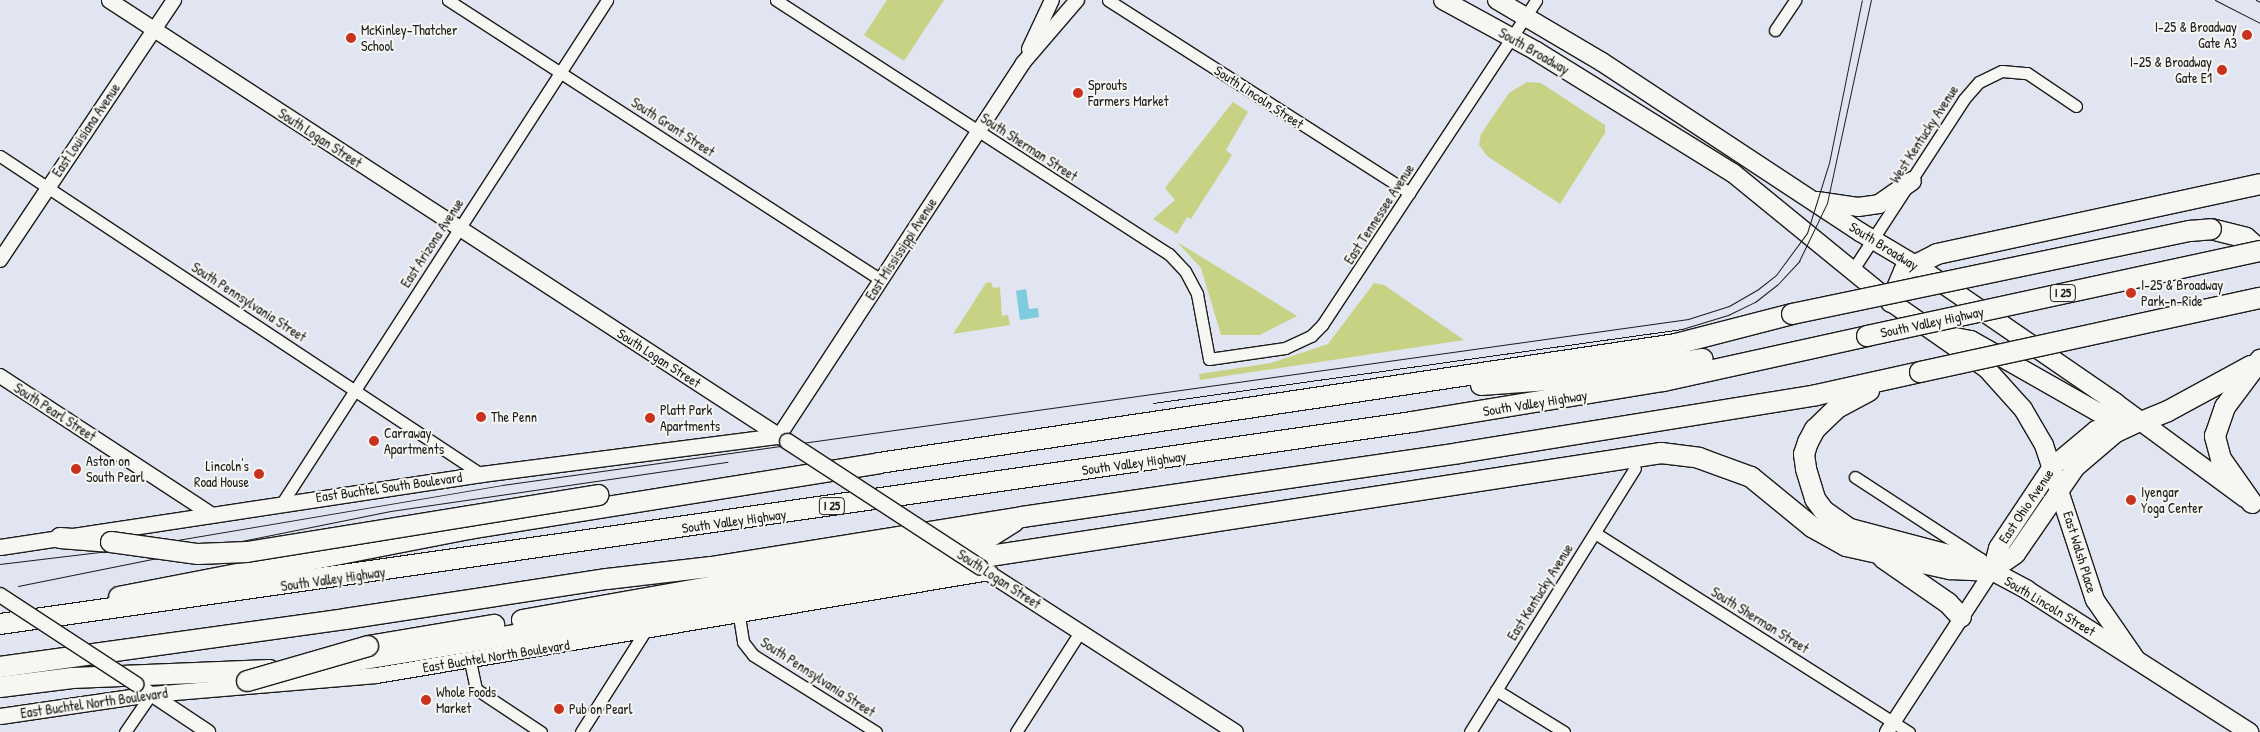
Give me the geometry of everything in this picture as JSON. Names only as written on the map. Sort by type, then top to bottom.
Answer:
[{"type":"highway","points":[[1891,302],[1898,282],[1914,264],[1937,254],[2260,184]]},
{"type":"highway","points":[[0,621],[469,529],[879,463],[1676,344],[1792,314],[2190,230],[2211,229],[2246,238],[2260,251]]},
{"type":"highway","name":"South Valley Highway","points":[[0,624],[1412,422],[1663,381],[1829,343],[2260,251]]},
{"type":"highway","points":[[0,667],[345,619],[607,579],[711,567],[1022,517],[1652,423],[1816,395],[2260,298]]},
{"type":"highway","points":[[1292,401],[1577,378],[1829,343]]},
{"type":"highway","points":[[2133,425],[2176,407],[2260,360]]},
{"type":"highway","points":[[2256,506],[2221,459],[2215,436],[2225,407],[2260,360]]},
{"type":"highway","points":[[1920,372],[1851,400],[1815,429],[1804,454],[1809,484],[1820,505],[1837,522],[1866,534],[1976,561],[1992,572]]},
{"type":"highway","points":[[0,687],[72,678],[273,670],[344,663],[918,567],[1661,453],[1699,458],[1733,468],[1767,488],[1826,535],[1846,546],[1950,569],[1992,572]]},
{"type":"highway","points":[[60,538],[111,542],[198,554],[246,552],[598,495],[879,463]]},
{"type":"highway","points":[[220,687],[368,646],[717,588],[988,538],[1022,517]]},
{"type":"highway","points":[[1874,551],[1948,603],[1961,617]]},
{"type":"main road","name":"South Logan Street","points":[[109,0],[1235,732]]},
{"type":"main road","name":"South Broadway","points":[[1443,0],[1511,38],[1733,173],[1765,196],[1891,302],[1987,370],[2007,388],[2036,429],[2052,467]]},
{"type":"main road","name":"South Broadway","points":[[1497,0],[1602,62],[1872,240],[1914,264],[2133,425],[2256,506]]},
{"type":"main road","points":[[1812,200],[1858,207],[1869,206],[1885,202],[1912,181]]},
{"type":"main road","points":[[1935,333],[1971,340],[2098,412],[2133,425]]},
{"type":"main road","name":"East Ohio Avenue","points":[[1992,572],[1998,548],[2052,467],[2096,430],[2133,425]]},
{"type":"main road","name":"East Ohio Avenue","points":[[1992,572],[2016,554],[2060,489],[2091,454],[2133,425]]},
{"type":"main road","name":"East Buchtel South Boulevard","points":[[0,547],[481,474],[783,438]]},
{"type":"main road","name":"East Walsh Place","points":[[2052,467],[2095,600],[2135,658]]},
{"type":"main road","name":"East Buchtel North Boulevard","points":[[0,716],[151,694],[368,676],[470,661],[738,616],[985,570]]},
{"type":"main road","name":"South Lincoln Street","points":[[1992,572],[2135,658],[2249,732]]},
{"type":"street","name":"East Louisiana Avenue","points":[[0,260],[174,0]]},
{"type":"street","name":"South Grant Street","points":[[448,0],[881,280]]},
{"type":"street","name":"East Arizona Avenue","points":[[282,503],[607,0]]},
{"type":"street","name":"South Sherman Street","points":[[776,0],[977,132],[1158,247],[1177,262],[1199,300],[1209,359]]},
{"type":"street","name":"East Mississippi Avenue","points":[[1023,63],[1052,0]]},
{"type":"street","name":"East Mississippi Avenue","points":[[783,438],[881,280],[1023,63],[1078,0]]},
{"type":"street","name":"South Lincoln Street","points":[[1108,0],[1410,193]]},
{"type":"street","name":"East Tennessee Avenue","points":[[1209,359],[1272,351],[1311,336],[1335,310],[1536,0]]},
{"type":"street","points":[[1775,30],[1795,0]]},
{"type":"street","name":"West Kentucky Avenue","points":[[1852,271],[1970,90],[1990,75],[2002,71],[2027,73],[2076,106]]},
{"type":"street","name":"South Pennsylvania Street","points":[[0,156],[481,474]]},
{"type":"street","name":"South Pearl Street","points":[[0,376],[211,514]]},
{"type":"street","name":"East Kentucky Avenue","points":[[1470,732],[1636,468]]},
{"type":"street","name":"South Lincoln Street","points":[[1854,477],[1978,556],[1992,572]]},
{"type":"street","name":"South Sherman Street","points":[[1595,532],[1890,727],[1909,732]]},
{"type":"street","name":"East Ohio Avenue","points":[[1890,727],[1992,572]]},
{"type":"street","points":[[0,595],[208,732]]},
{"type":"street","name":"South Pennsylvania Street","points":[[738,616],[743,642],[753,655],[876,732]]},
{"type":"street","points":[[582,732],[644,631]]},
{"type":"street","points":[[1016,732],[1080,632]]},
{"type":"street","points":[[470,661],[476,689],[541,732]]},
{"type":"street","points":[[1496,690],[1564,732]]},
{"type":"street","points":[[125,732],[151,694]]},
{"type":"green space","points":[[887,0],[944,0],[904,61],[864,35]]},
{"type":"green space","points":[[1527,82],[1541,83],[1605,125],[1605,133],[1560,204],[1487,156],[1479,145],[1481,134],[1509,93]]},
{"type":"green space","points":[[1233,102],[1248,112],[1226,150],[1232,155],[1191,219],[1187,217],[1177,234],[1153,219],[1175,200],[1165,188]]},
{"type":"green space","points":[[1177,242],[1297,316],[1260,335],[1221,335],[1201,268]]},
{"type":"green space","points":[[991,282],[993,288],[1000,287],[1002,316],[1008,315],[1010,325],[953,334],[986,283]]},
{"type":"green space","points":[[1374,283],[1384,285],[1464,340],[1200,380],[1199,374],[1271,363],[1328,344]]},
{"type":"water","points":[[1026,289],[1029,309],[1038,308],[1039,317],[1020,320],[1016,291]]},
{"type":"tram line","points":[[0,564],[124,549],[502,485],[1688,319],[1729,306],[1757,290],[1776,275],[1807,233],[1829,163],[1862,0]]},
{"type":"tram line","points":[[1153,403],[1682,329],[1728,315],[1755,302],[1777,285],[1799,261],[1827,203],[1871,0]]},
{"type":"tram line","points":[[2215,0],[2260,23]]},
{"type":"tram line","points":[[2256,0],[2260,2]]},
{"type":"tram line","points":[[18,586],[391,511],[727,462]]},
{"type":"place","name":"I-25 & Broadway Gate A3","points":[[2247,35]]},
{"type":"place","name":"McKinley-Thatcher School","points":[[351,38]]},
{"type":"place","name":"I-25 & Broadway Gate E1","points":[[2222,70]]},
{"type":"place","name":"Sprouts Farmers Market","points":[[1078,93]]},
{"type":"place","name":"I-25 & Broadway Park-n-Ride","points":[[2131,293]]},
{"type":"place","name":"The Penn","points":[[481,417]]},
{"type":"place","name":"Platt Park Apartments","points":[[650,418]]},
{"type":"place","name":"Carraway Apartments","points":[[374,441]]},
{"type":"place","name":"Aston on South Pearl","points":[[76,469]]},
{"type":"place","name":"Lincoln's Road House","points":[[259,474]]},
{"type":"place","name":"Iyengar Yoga Center","points":[[2131,500]]},
{"type":"place","name":"Whole Foods Market","points":[[426,700]]},
{"type":"place","name":"Pub on Pearl","points":[[559,709]]}]
